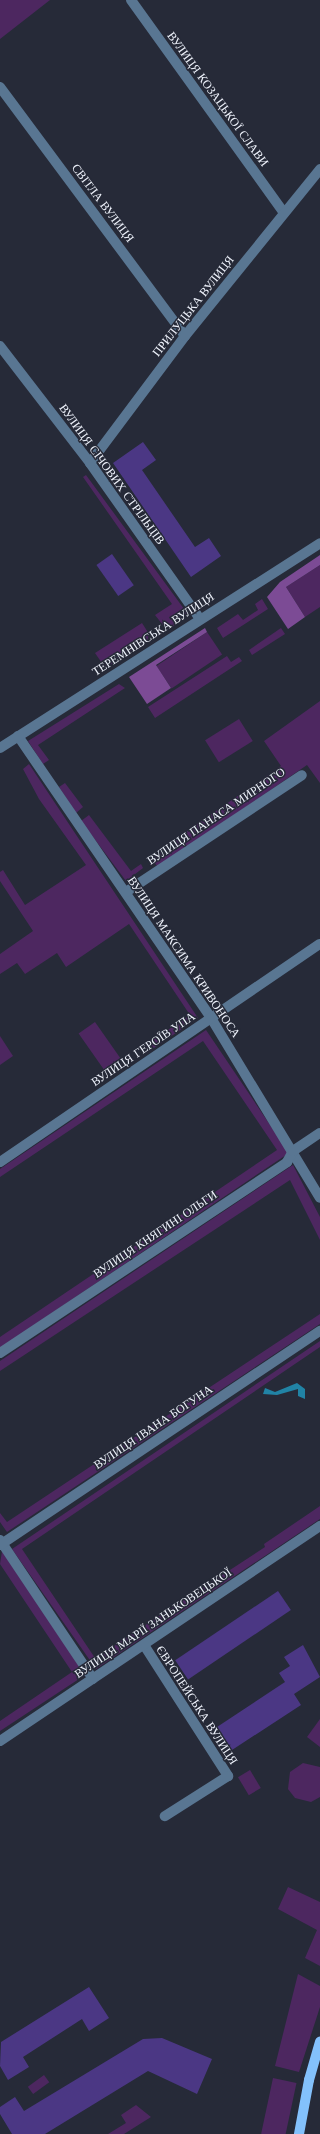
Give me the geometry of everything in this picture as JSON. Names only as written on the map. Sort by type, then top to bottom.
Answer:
[{"type":"main road","points":[[299,2134],[309,2080],[320,2042]]},
{"type":"street","name":"ВУЛИЦЯ КОЗАЦЬКОЇ СЛАВИ","points":[[131,0],[284,213]]},
{"type":"street","name":"СВІТЛА ВУЛИЦЯ","points":[[0,87],[185,336]]},
{"type":"street","name":"ПРИЛУЦЬКА ВУЛИЦЯ","points":[[90,463],[185,336],[320,169]]},
{"type":"street","name":"ВУЛИЦЯ СІЧОВИХ СТРІЛЬЦІВ","points":[[0,346],[90,463],[200,619]]},
{"type":"street","name":"ТЕРЕМНІВСЬКА ВУЛИЦЯ","points":[[0,748],[320,543]]},
{"type":"street","name":"ВУЛИЦЯ МАКСИМА КРИВОНОСА","points":[[18,736],[211,1018],[293,1151],[320,1198]]},
{"type":"street","name":"ВУЛИЦЯ ПАНАСА МИРНОГО","points":[[126,892],[302,775]]},
{"type":"street","name":"ВУЛИЦЯ ГЕРОЇВ УПА","points":[[0,1162],[320,944]]},
{"type":"street","name":"ВУЛИЦЯ КНЯГИНІ ОЛЬГИ","points":[[0,1354],[287,1162],[293,1151],[320,1133]]},
{"type":"street","name":"ВУЛИЦЯ ІВАНА БОГУНА","points":[[1,1543],[320,1331]]},
{"type":"street","name":"ВУЛИЦЯ МАРІЇ ЗАНЬКОВЕЦЬКОЇ","points":[[0,1741],[320,1526]]},
{"type":"street","points":[[1,1543],[93,1679]]},
{"type":"street","name":"ЄВРОПЕЙСЬКА ВУЛИЦЯ","points":[[144,1645],[228,1776],[165,1816]]},
{"type":"shaded area","points":[[0,0],[50,0],[0,39]]},
{"type":"shaded area","points":[[86,475],[187,613],[172,628],[166,629],[155,615],[172,604],[83,477]]},
{"type":"shaded area","points":[[320,555],[320,565],[286,587],[305,617],[288,629],[267,597],[280,582]]},
{"type":"shaded area","points":[[320,565],[320,607],[305,617],[286,587]]},
{"type":"shaded area","points":[[262,599],[268,609],[223,638],[217,628],[238,614],[243,620],[258,610],[255,604]]},
{"type":"shaded area","points":[[142,623],[149,634],[147,642],[109,666],[104,666],[95,653]]},
{"type":"shaded area","points":[[205,628],[207,632],[156,665],[171,688],[147,704],[129,677]]},
{"type":"shaded area","points":[[281,628],[285,634],[252,655],[249,650]]},
{"type":"shaded area","points":[[207,632],[222,654],[172,688],[156,666]]},
{"type":"shaded area","points":[[227,656],[231,662],[239,657],[242,661],[155,718],[148,707]]},
{"type":"shaded area","points":[[119,684],[125,688],[38,745],[49,760],[43,764],[28,741]]},
{"type":"shaded area","points":[[320,701],[320,783],[307,765],[158,867],[150,857],[281,766],[264,741]]},
{"type":"shaded area","points":[[239,719],[253,741],[219,762],[205,740]]},
{"type":"shaded area","points":[[29,764],[198,1018],[145,1054],[141,1048],[190,1015],[129,924],[66,967],[57,953],[25,974],[17,963],[0,974],[0,954],[33,931],[0,881],[0,872],[3,870],[25,905],[86,865],[39,799],[23,769]]},
{"type":"shaded area","points":[[65,783],[83,807],[76,813],[59,787]]},
{"type":"shaded area","points":[[89,815],[131,871],[141,864],[143,868],[126,881],[81,821]]},
{"type":"shaded area","points":[[95,1022],[120,1058],[104,1070],[79,1033]]},
{"type":"shaded area","points":[[206,1030],[289,1153],[0,1348],[0,1337],[277,1150],[203,1041],[0,1177],[0,1169]]},
{"type":"shaded area","points":[[0,1036],[13,1056],[0,1065]]},
{"type":"shaded area","points":[[293,1165],[320,1217],[320,1240],[290,1180],[0,1371],[0,1361]]},
{"type":"shaded area","points":[[320,1314],[320,1324],[7,1532],[0,1522],[0,1513],[7,1522]]},
{"type":"shaded area","points":[[320,1341],[320,1347],[22,1549],[95,1658],[265,1547],[264,1544],[320,1506],[320,1519],[96,1669],[12,1549]]},
{"type":"shaded area","points":[[2,1551],[85,1675],[0,1731],[0,1721],[72,1672],[0,1564]]},
{"type":"shaded area","points":[[320,1719],[320,1747],[307,1737]]},
{"type":"shaded area","points":[[303,1763],[320,1767],[320,1797],[311,1802],[295,1798],[288,1789],[290,1772]]},
{"type":"shaded area","points":[[250,1770],[261,1788],[249,1795],[238,1777]]},
{"type":"shaded area","points":[[288,1887],[320,1902],[320,1966],[305,1958],[317,1930],[278,1909]]},
{"type":"shaded area","points":[[298,1974],[320,1986],[320,2007],[299,2072],[275,2066]]},
{"type":"shaded area","points":[[44,2075],[49,2082],[33,2094],[28,2087]]},
{"type":"shaded area","points":[[273,2078],[296,2083],[286,2134],[261,2134]]},
{"type":"shaded area","points":[[136,2105],[151,2117],[124,2134],[108,2134],[126,2123],[121,2115]]},
{"type":"water","points":[[297,1383],[305,1389],[305,1399],[298,1396],[298,1389],[277,1395],[263,1394],[265,1388],[275,1392]]},
{"type":"building","points":[[143,442],[156,460],[142,470],[195,547],[209,538],[221,556],[191,577],[113,463]]},
{"type":"building","points":[[112,554],[134,585],[118,596],[96,565]]},
{"type":"building","points":[[278,1591],[291,1610],[188,1679],[175,1660]]},
{"type":"building","points":[[303,1645],[320,1677],[294,1694],[301,1705],[232,1750],[217,1727],[285,1682],[279,1673],[290,1666],[284,1657]]},
{"type":"building","points":[[89,1987],[109,2018],[89,2031],[82,2019],[23,2057],[29,2067],[8,2080],[0,2066],[1,2042]]},
{"type":"building","points":[[162,2038],[212,2059],[197,2094],[148,2071],[45,2134],[12,2134],[0,2114],[0,2107],[15,2097],[24,2111],[143,2039]]}]
